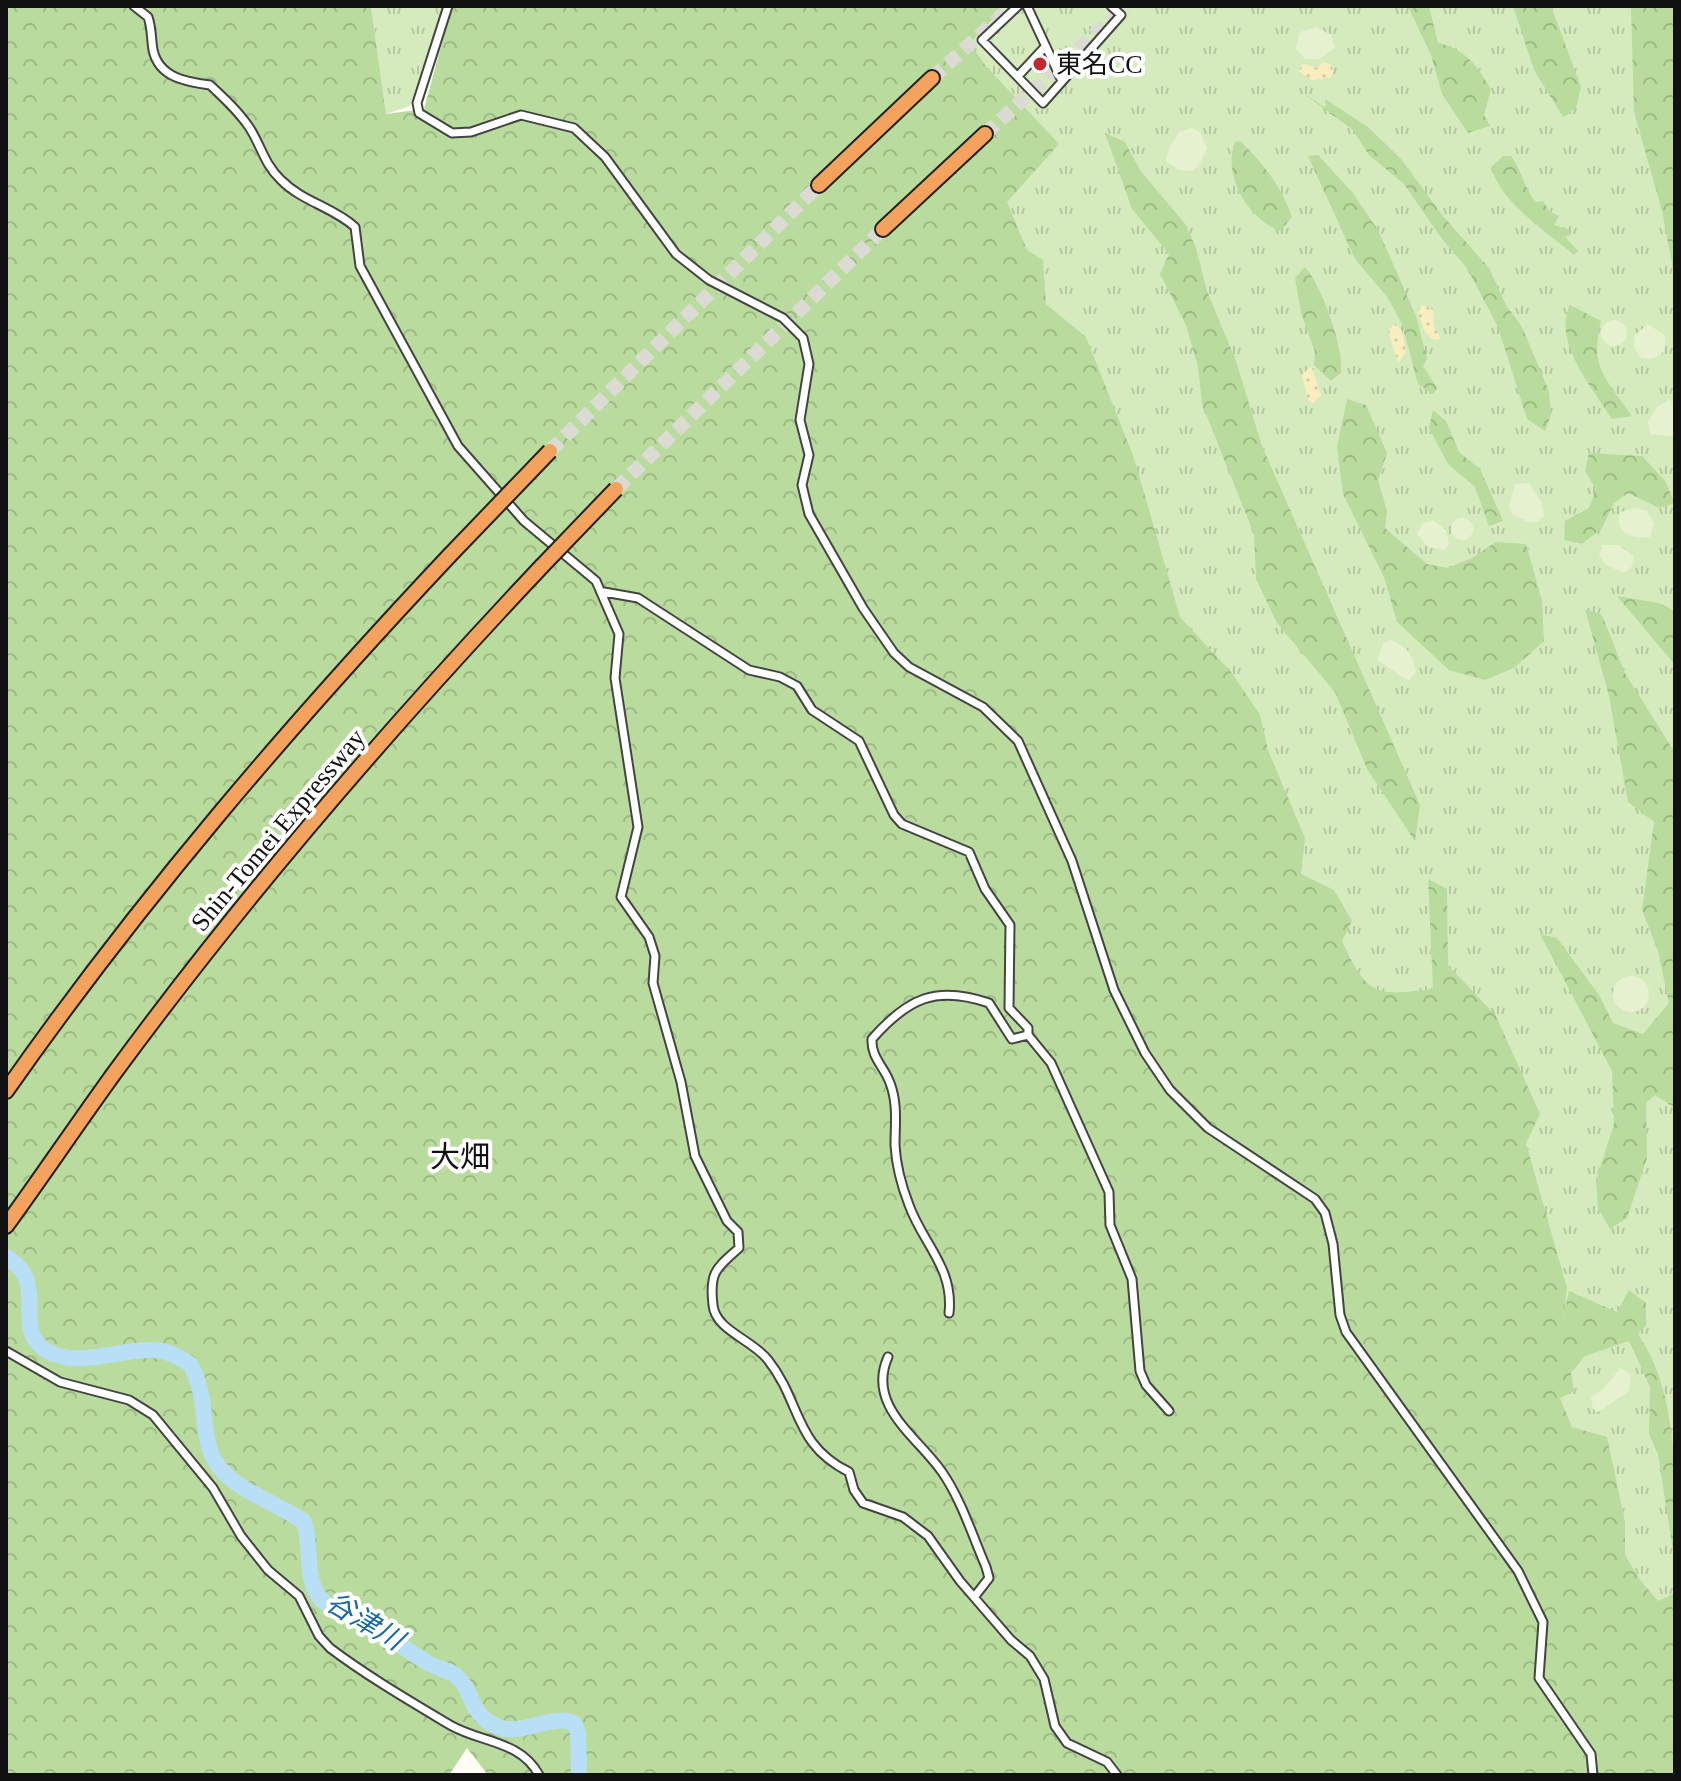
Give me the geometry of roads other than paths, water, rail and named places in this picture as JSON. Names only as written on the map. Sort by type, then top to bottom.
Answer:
[{"type":"highway","points":[[819,185],[932,78]]},
{"type":"highway","points":[[883,229],[985,134]]},
{"type":"highway","points":[[6,1091],[190,847],[302,715],[550,451]]},
{"type":"highway","name":"Shin-Tomei Expressway","points":[[6,1226],[116,1071],[295,846],[421,698],[616,489]]},
{"type":"street","points":[[134,6],[148,17],[153,52],[162,68],[180,81],[210,85],[250,129],[261,157],[278,178],[298,197],[327,208],[355,227],[360,266],[425,391],[458,446],[524,521],[596,581],[604,592],[610,620],[619,634],[615,678],[638,827],[621,897],[649,937],[655,956],[653,983],[681,1082],[695,1156],[727,1221],[738,1232],[739,1248],[719,1262],[714,1273],[713,1306],[718,1320],[742,1336],[768,1360],[818,1453],[849,1472],[863,1503],[917,1525],[1011,1640],[1030,1656],[1044,1679],[1055,1726],[1067,1743],[1107,1762],[1117,1775]]},
{"type":"street","points":[[448,6],[417,103],[419,113],[452,133],[471,132],[521,115],[574,128],[605,157],[676,254],[690,267],[783,318],[803,338],[809,364],[800,420],[809,455],[802,485],[809,514],[863,608],[894,653],[909,667],[983,707],[1018,741],[1072,861],[1128,1022],[1170,1090],[1208,1128],[1303,1189],[1325,1213],[1333,1244],[1340,1315],[1346,1332],[1474,1504],[1525,1583],[1543,1622],[1539,1678],[1591,1754],[1593,1775]]},
{"type":"street","points":[[1018,6],[982,40],[1043,103],[1121,15],[1111,6]]},
{"type":"street","points":[[1027,6],[1062,81]]},
{"type":"street","points":[[1018,76],[1044,48]]},
{"type":"street","points":[[604,592],[638,598],[749,670],[780,677],[797,686],[812,710],[859,741],[894,815],[902,824],[969,852],[985,889],[1010,925],[1009,1008],[1028,1028],[1028,1035],[1051,1063],[1109,1192],[1110,1225],[1132,1279],[1140,1371],[1146,1385],[1169,1411]]},
{"type":"street","points":[[949,1313],[951,1295],[947,1279],[906,1195],[896,1152],[895,1104],[890,1082],[875,1059],[872,1039],[911,1004],[925,996],[940,994],[960,994],[989,1003],[1012,1039],[1028,1035]]},
{"type":"street","points":[[6,1351],[60,1382],[129,1400],[153,1415],[213,1488],[241,1536],[268,1570],[299,1596],[319,1636],[330,1648],[450,1724],[487,1737],[530,1759],[539,1775]]},
{"type":"street","points":[[888,1357],[882,1375],[888,1403],[899,1422],[943,1472],[986,1567],[989,1578],[975,1596]]},
{"type":"waterway","name":"谷津川","points":[[6,1257],[26,1279],[31,1330],[36,1341],[47,1351],[74,1358],[162,1351],[190,1364],[200,1388],[211,1453],[218,1465],[239,1485],[304,1522],[312,1583],[321,1599],[360,1618],[423,1660],[455,1675],[480,1715],[496,1726],[516,1729],[556,1721],[574,1723],[578,1733],[579,1775]]},
{"type":"tunnel","points":[[932,78],[1012,6]]},
{"type":"tunnel","points":[[985,134],[1126,6]]},
{"type":"tunnel","points":[[550,451],[819,185]]},
{"type":"tunnel","points":[[616,489],[883,229]]},
{"type":"place","name":"東名CC","points":[[1040,64]]},
{"type":"district","name":"大畑","points":[[460,1156]]}]
